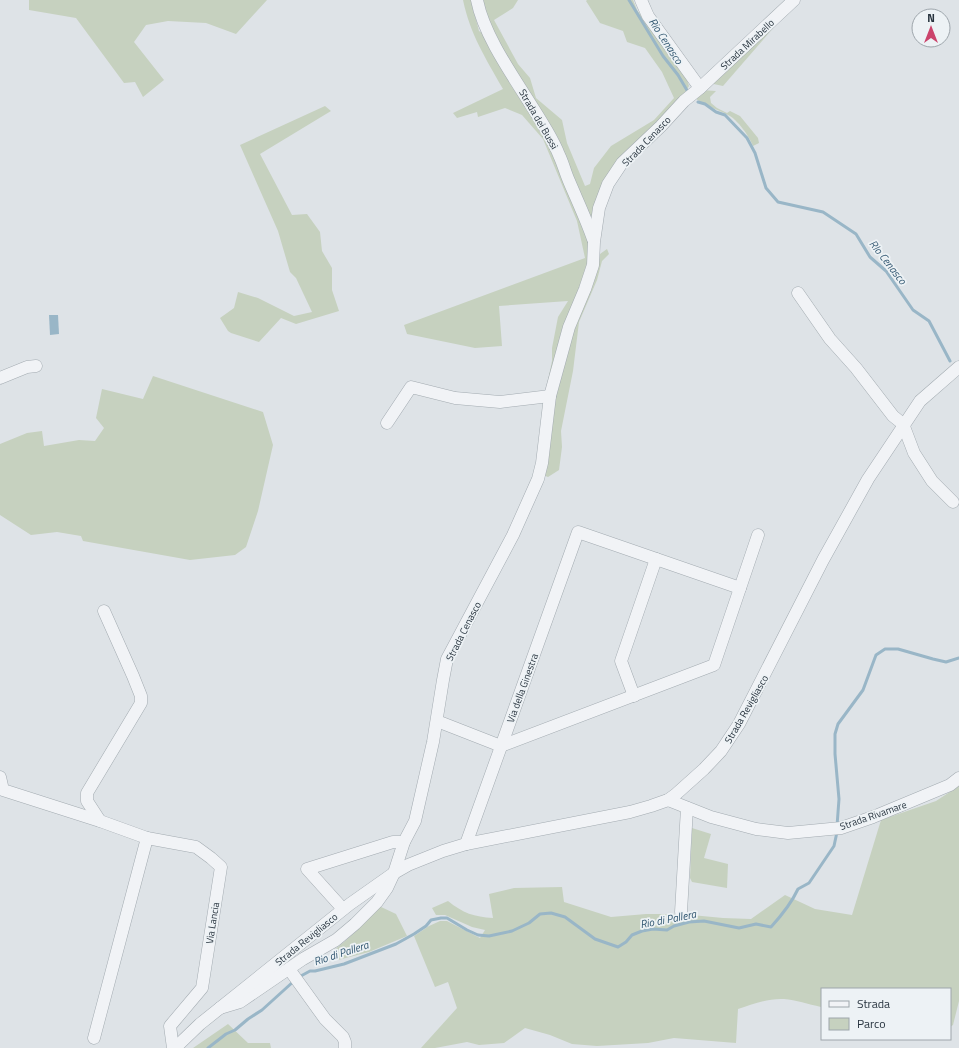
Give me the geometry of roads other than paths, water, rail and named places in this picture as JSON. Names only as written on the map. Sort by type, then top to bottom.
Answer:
[{"type":"street","name":"Strada dei Bussi","points":[[477,0],[479,11],[501,56],[547,131],[559,154],[568,179],[585,215],[594,242]]},
{"type":"street","points":[[641,0],[648,16],[700,88]]},
{"type":"street","name":"Strada Mirabello","points":[[700,88],[794,0]]},
{"type":"street","name":"Strada Cenasco","points":[[394,873],[404,842],[414,821],[437,721],[447,659],[513,535],[538,478],[542,463],[550,396],[569,327],[593,266],[594,242],[599,208],[608,184],[622,163],[661,126],[684,101],[700,88]]},
{"type":"street","points":[[798,293],[830,339],[856,368],[894,416],[903,424],[914,453],[932,481],[953,502]]},
{"type":"street","points":[[0,378],[28,367],[36,366]]},
{"type":"street","name":"Strada Revigliasco","points":[[174,1048],[200,1024],[343,909],[394,873],[408,865],[443,851],[466,844],[630,812],[668,800],[704,769],[721,751],[739,724],[830,546],[868,479],[903,424],[920,401],[959,367]]},
{"type":"street","points":[[387,423],[411,387],[455,398],[500,402],[550,396]]},
{"type":"street","name":"Via della Ginestra","points":[[466,844],[578,532],[656,559]]},
{"type":"street","points":[[437,721],[501,746],[714,665],[758,535]]},
{"type":"street","points":[[634,696],[620,661],[656,559],[740,588]]},
{"type":"street","points":[[100,821],[87,801],[86,793],[141,703],[141,696],[133,676],[104,611]]},
{"type":"street","name":"Via Lancia","points":[[0,777],[3,790],[100,821],[147,838],[196,848],[221,867],[202,988],[170,1026],[174,1048]]},
{"type":"street","name":"Strada Rivamare","points":[[668,800],[711,817],[764,830],[788,833],[826,828],[841,828],[873,817],[929,794],[950,785],[959,778]]},
{"type":"street","points":[[681,912],[687,808]]},
{"type":"street","points":[[94,1038],[147,838]]},
{"type":"street","points":[[343,909],[307,869],[393,842],[404,842]]},
{"type":"street","name":"Strada Revigliasco","points":[[220,1008],[240,1002],[294,976],[303,959],[336,940],[377,902],[387,888],[394,873]]},
{"type":"street","points":[[294,976],[325,1019],[343,1037],[345,1048]]},
{"type":"water","points":[[49,315],[58,315],[59,334],[50,335]]},
{"type":"waterway","name":"Rio Cenasco","points":[[629,0],[663,56],[678,75],[688,92]]},
{"type":"waterway","name":"RIo Cenasco","points":[[698,102],[705,104],[716,112],[725,115],[747,138],[755,153],[766,188],[778,202],[823,212],[856,234],[870,257],[886,271],[913,310],[929,321],[950,361]]},
{"type":"waterway","name":"Rio di Pallera","points":[[837,826],[839,799],[835,754],[835,734],[838,724],[863,690],[876,655],[885,649],[898,649],[946,662],[959,658]]},
{"type":"waterway","name":"Rio di Pallera","points":[[299,977],[310,971],[344,964],[396,944],[426,926],[431,920],[441,918],[447,918],[478,935],[489,936],[512,931],[529,923],[540,914],[551,913],[565,917],[595,939],[618,947],[626,942],[632,935],[642,931],[653,929],[667,930],[674,926],[689,922],[704,921],[739,928],[756,924],[771,927],[786,909],[798,889],[809,883],[834,846],[837,832]]},
{"type":"waterway","name":"Rio di Pallera","points":[[208,1048],[262,1010],[294,981]]}]
